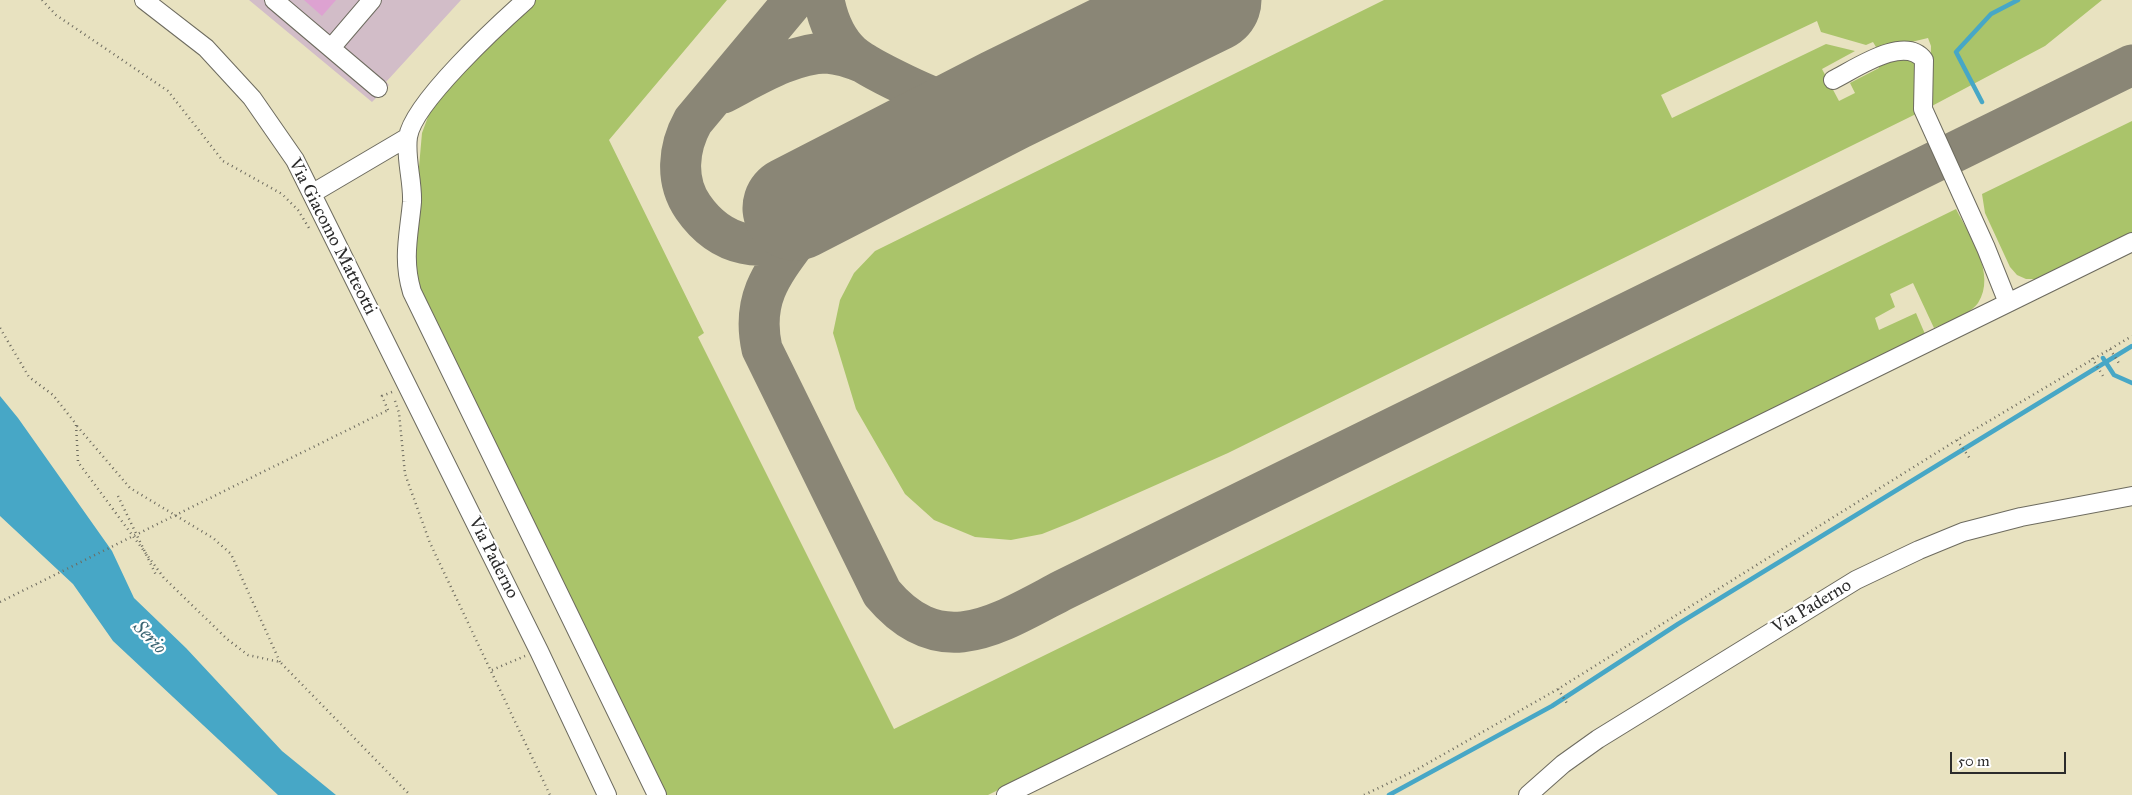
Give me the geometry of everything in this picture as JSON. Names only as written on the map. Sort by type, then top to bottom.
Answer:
[{"type":"street","name":"Via Giacomo Matteotti","points":[[144,0],[206,48],[252,98],[295,160],[313,193],[376,324]]},
{"type":"street","points":[[274,0],[378,88]]},
{"type":"street","points":[[331,48],[372,0]]},
{"type":"street","points":[[526,0],[482,40],[437,90],[420,112],[408,137],[412,196],[405,258],[406,274],[412,292],[657,795]]},
{"type":"street","points":[[1833,80],[1878,57],[1895,51],[1906,50],[1919,54],[1924,60],[1923,109],[1986,248],[2008,303]]},
{"type":"street","points":[[313,193],[408,137]]},
{"type":"street","points":[[1006,795],[2132,242]]},
{"type":"street","name":"Via Paderno","points":[[376,324],[539,650],[607,795]]},
{"type":"street","name":"Via Paderno","points":[[1528,795],[1563,764],[1598,739],[1856,580],[1919,550],[1963,532],[2021,517],[2132,496]]},
{"type":"path","points":[[42,0],[56,15],[168,91],[223,161],[282,194],[298,210],[309,228]]},
{"type":"path","points":[[0,328],[29,377],[53,395],[130,488],[213,538],[231,554],[280,662],[410,795]]},
{"type":"path","points":[[1364,795],[1416,770],[1558,689],[1957,440],[2092,358],[2111,351],[2132,336]]},
{"type":"path","points":[[2111,351],[2120,365]]},
{"type":"path","points":[[2092,358],[2103,376]]},
{"type":"path","points":[[388,383],[399,413],[406,474],[430,543],[550,795]]},
{"type":"path","points":[[0,602],[137,536],[388,410],[382,396],[392,392]]},
{"type":"path","points":[[76,424],[78,462],[164,578],[227,639],[248,655],[280,662]]},
{"type":"path","points":[[1957,440],[1971,460]]},
{"type":"path","points":[[118,496],[156,575]]},
{"type":"path","points":[[1558,689],[1568,705]]},
{"type":"shaded area","points":[[249,0],[461,0],[386,82],[389,85],[372,102]]},
{"type":"green space","points":[[533,0],[727,0],[609,140],[704,333],[698,337],[894,729],[1956,209],[1974,243],[1983,267],[1983,292],[1978,303],[1969,311],[1934,328],[1913,283],[1890,294],[1895,307],[1875,318],[1879,330],[1916,313],[1925,334],[988,795],[666,795],[417,290],[411,257],[422,133],[429,114],[460,71]]},
{"type":"green space","points":[[1384,0],[2102,0],[2045,46],[1930,107],[1931,46],[1928,38],[1882,49],[1876,47],[1873,42],[1866,45],[1821,32],[1817,21],[1661,95],[1672,118],[1826,44],[1855,51],[1822,69],[1839,101],[1855,93],[1850,83],[1879,68],[1878,64],[1897,56],[1913,61],[1916,68],[1918,113],[1228,453],[1077,520],[1042,534],[1011,540],[975,537],[934,520],[905,494],[856,409],[833,333],[840,300],[854,273],[875,251]]},
{"type":"green space","points":[[2132,121],[2132,233],[2036,279],[2026,279],[2017,275],[2010,267],[1985,213],[1982,194]]},
{"type":"water","name":"Serio","points":[[0,396],[18,418],[112,551],[134,598],[186,648],[282,751],[336,795],[278,795],[113,641],[73,584],[0,516]]},
{"type":"building","points":[[304,0],[336,0],[322,16]]},
{"type":"waterway","points":[[1982,102],[1956,52],[1991,14],[2018,0]]},
{"type":"waterway","points":[[1389,795],[1552,706],[1678,624],[2132,346]]},
{"type":"waterway","points":[[2103,358],[2114,375],[2132,383]]},
{"type":"taxiway","points":[[794,0],[693,121],[684,142],[681,164],[683,186],[693,207],[716,231],[744,244],[759,245],[789,238],[809,225],[833,198],[853,185],[971,129]]},
{"type":"taxiway","points":[[824,0],[836,36],[851,54],[872,68],[920,92],[949,103],[970,105],[1005,100]]},
{"type":"taxiway","points":[[723,93],[787,61],[814,54],[837,54],[864,63]]},
{"type":"taxiway","points":[[806,228],[768,284],[760,313],[759,330],[762,349],[882,593],[904,614],[926,627],[948,632],[969,631],[992,625],[1015,615],[2132,65]]},
{"type":"runway","points":[[795,208],[1005,100],[1209,0]]}]
